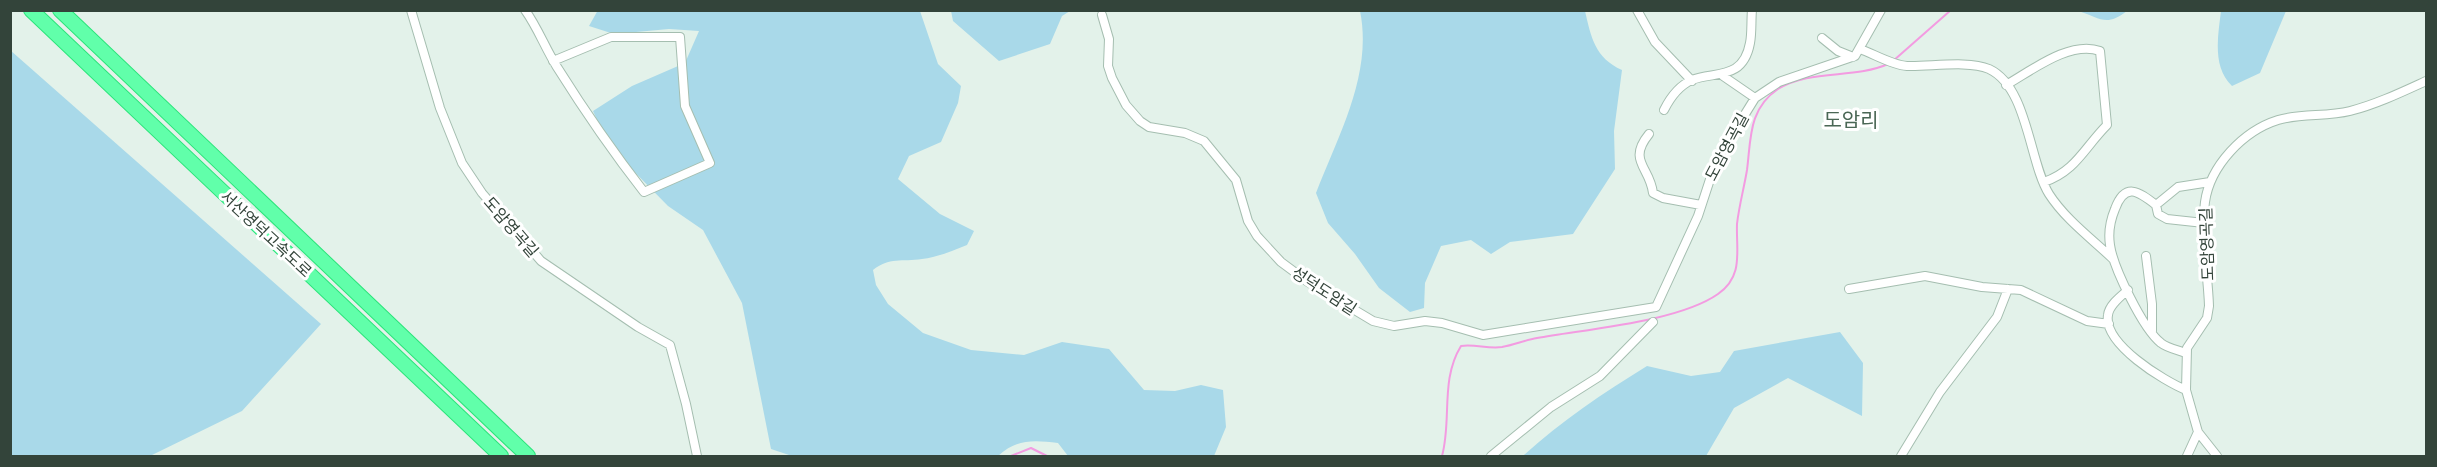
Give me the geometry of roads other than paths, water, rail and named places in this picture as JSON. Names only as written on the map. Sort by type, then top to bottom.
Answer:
[{"type":"highway","name":"서산영덕고속도로","points":[[32,10],[501,456]]},
{"type":"highway","name":"서산영덕고속도로","points":[[60,10],[528,456]]},
{"type":"street","name":"도암영곡길","points":[[411,10],[434,93],[470,176],[541,261],[638,327],[669,345],[687,404],[697,456]]},
{"type":"street","points":[[525,10],[553,61],[598,133],[644,192],[710,163],[686,106],[680,37],[611,37],[553,61]]},
{"type":"street","points":[[1637,10],[1655,42],[1692,81]]},
{"type":"street","points":[[1664,111],[1672,95],[1692,81],[1723,76],[1743,60],[1748,50],[1752,10]]},
{"type":"street","points":[[1822,38],[1838,51],[1853,57],[1860,49],[1881,10]]},
{"type":"street","name":"성덕도암길","points":[[1102,15],[1107,26],[1108,66],[1112,78],[1126,105],[1140,122],[1149,127],[1185,133],[1204,141],[1236,180],[1248,221],[1257,236],[1281,262],[1308,282],[1373,321],[1394,326],[1425,321],[1442,323],[1483,335],[1656,307]]},
{"type":"street","points":[[2006,85],[2047,61],[2074,51],[2089,47],[2100,51],[2108,125],[2085,149],[2071,169],[2044,182]]},
{"type":"street","points":[[1860,49],[1904,66],[1989,69],[2006,85],[2026,122],[2048,193],[2065,214],[2113,259]]},
{"type":"street","name":"도암영곡길","points":[[1656,307],[1701,205],[1716,161],[1755,98],[1779,82],[1853,57]]},
{"type":"street","points":[[1723,76],[1755,98]]},
{"type":"street","name":"도암영곡길","points":[[2186,353],[2193,336],[2207,318],[2209,306],[2204,223],[2205,201],[2210,182],[2223,160],[2240,143],[2278,120],[2349,111],[2371,105],[2427,81]]},
{"type":"street","points":[[1649,134],[1639,152],[1639,161],[1652,184],[1653,193],[1663,198],[1701,205]]},
{"type":"street","points":[[2156,205],[2178,187],[2210,182]]},
{"type":"street","points":[[2204,223],[2168,219],[2158,214],[2156,205],[2140,193],[2127,192],[2120,196],[2110,224],[2109,243],[2113,259],[2135,308],[2151,333],[2161,344],[2186,353],[2186,390],[2198,432],[2217,456]]},
{"type":"street","points":[[2146,256],[2152,304],[2151,333]]},
{"type":"street","points":[[1849,289],[1925,276],[2036,296],[2087,321],[2109,324]]},
{"type":"street","points":[[1901,456],[1940,392],[1997,317],[2008,290]]},
{"type":"street","points":[[2128,290],[2111,309],[2108,315],[2109,324],[2120,342],[2142,366],[2163,380],[2186,390]]},
{"type":"street","points":[[1491,456],[1551,407],[1600,376],[1653,322]]},
{"type":"street","points":[[2187,456],[2198,432]]},
{"type":"waterway","points":[[1893,61],[1951,10]]},
{"type":"waterway","points":[[1442,456],[1448,386],[1461,346],[1502,347],[1537,338],[1656,318],[1701,304],[1718,294],[1732,279],[1735,271],[1738,217],[1753,126],[1761,106],[1778,89],[1791,83],[1818,76],[1875,69],[1888,64]]},
{"type":"waterway","points":[[1011,456],[1031,448],[1047,456]]},
{"type":"district","name":"도암리","points":[[1851,120]]}]
